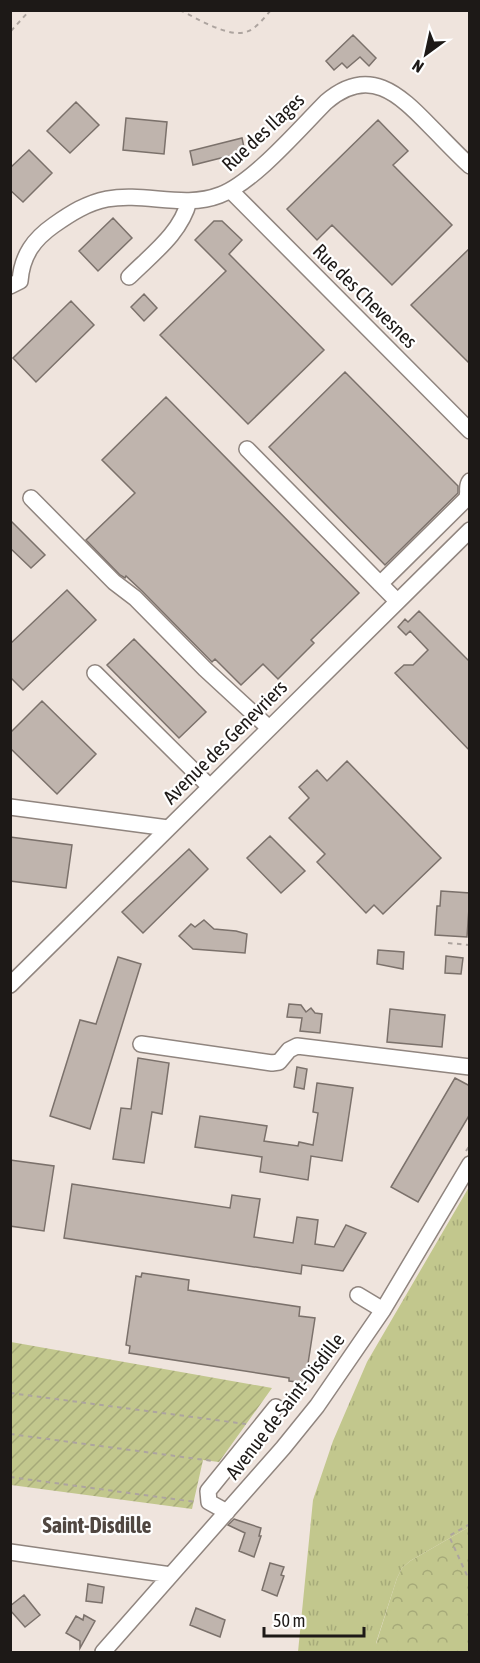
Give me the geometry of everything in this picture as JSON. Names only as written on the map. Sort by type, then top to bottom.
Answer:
[{"type":"street","name":"Rue des Ilages","points":[[15,284],[33,243],[47,230],[78,209],[97,201],[118,198],[189,201],[208,199],[231,191],[252,176],[333,96],[358,87],[376,87],[400,97],[470,166]]},
{"type":"street","name":"Rue des Chevesnes","points":[[231,191],[470,431]]},
{"type":"street","points":[[129,277],[178,228],[189,201]]},
{"type":"street","points":[[247,449],[397,601]]},
{"type":"street","points":[[380,584],[466,499],[467,486],[470,481]]},
{"type":"street","points":[[31,498],[114,582],[135,598],[205,669],[268,728]]},
{"type":"street","name":"Avenue des Genevriers","points":[[10,985],[470,530]]},
{"type":"street","points":[[95,673],[210,787]]},
{"type":"street","points":[[10,807],[168,828]]},
{"type":"street","points":[[141,1044],[272,1063],[279,1062],[289,1050],[297,1046],[470,1066]]},
{"type":"street","name":"Avenue de Saint-Disdille","points":[[102,1653],[317,1406],[383,1310],[470,1164]]},
{"type":"street","points":[[358,1294],[383,1310]]},
{"type":"street","points":[[226,1512],[207,1499],[208,1491],[276,1407]]},
{"type":"street","points":[[10,1552],[171,1575]]},
{"type":"path","points":[[11,32],[30,10]]},
{"type":"path","points":[[180,10],[225,31],[240,34],[253,29],[271,10]]},
{"type":"path","points":[[448,943],[470,945]]},
{"type":"path","points":[[10,1393],[262,1426]]},
{"type":"path","points":[[10,1434],[230,1464]]},
{"type":"path","points":[[10,1477],[198,1503],[207,1499]]},
{"type":"path","points":[[470,1524],[449,1536],[470,1582]]},
{"type":"green space","points":[[469,1187],[469,1527],[402,1568],[376,1643],[376,1652],[298,1652],[313,1500],[333,1441],[367,1362]]},
{"type":"green space","points":[[11,1342],[272,1388],[219,1462],[203,1460],[192,1509],[11,1485]]},
{"type":"green space","points":[[469,1527],[469,1652],[376,1652],[376,1644],[402,1568]]},
{"type":"building","points":[[353,35],[376,58],[369,66],[360,57],[347,68],[342,63],[334,70],[326,61]]},
{"type":"building","points":[[76,102],[99,125],[70,153],[47,131]]},
{"type":"building","points":[[126,118],[167,122],[164,154],[123,150]]},
{"type":"building","points":[[378,120],[408,151],[393,165],[452,225],[392,285],[332,225],[317,240],[287,209]]},
{"type":"building","points":[[242,138],[245,152],[193,165],[190,151]]},
{"type":"building","points":[[29,150],[52,173],[23,202],[10,190],[10,168]]},
{"type":"building","points":[[113,218],[132,238],[98,271],[79,251]]},
{"type":"building","points":[[214,221],[222,221],[242,240],[229,254],[324,350],[248,424],[160,335],[226,271],[195,240]]},
{"type":"building","points":[[470,248],[470,364],[411,305]]},
{"type":"building","points":[[144,294],[157,308],[144,321],[131,307]]},
{"type":"building","points":[[71,301],[94,325],[36,382],[13,358]]},
{"type":"building","points":[[345,372],[458,486],[458,493],[385,565],[269,447]]},
{"type":"building","points":[[166,397],[359,593],[311,640],[314,643],[278,679],[263,664],[241,685],[215,659],[212,662],[142,591],[126,576],[125,578],[120,575],[86,540],[135,493],[102,460]]},
{"type":"building","points":[[10,520],[45,555],[31,568],[10,548]]},
{"type":"building","points":[[67,590],[96,620],[23,690],[10,677],[10,644]]},
{"type":"building","points":[[419,611],[470,662],[470,751],[395,673],[404,665],[413,665],[428,650],[410,631],[406,635],[398,627],[405,619],[408,622]]},
{"type":"building","points":[[134,639],[206,712],[179,738],[107,665]]},
{"type":"building","points":[[42,701],[96,754],[57,794],[10,748],[10,733]]},
{"type":"building","points":[[347,761],[441,858],[383,914],[374,905],[366,913],[317,862],[325,854],[289,818],[309,798],[299,787],[317,770],[327,781]]},
{"type":"building","points":[[270,836],[305,871],[281,893],[247,858]]},
{"type":"building","points":[[10,837],[72,845],[66,888],[10,881]]},
{"type":"building","points":[[189,849],[208,869],[143,933],[122,912]]},
{"type":"building","points":[[441,891],[470,893],[467,937],[435,935],[437,906],[440,906]]},
{"type":"building","points":[[204,920],[214,929],[247,934],[245,953],[193,949],[179,936],[191,924],[195,927]]},
{"type":"building","points":[[378,950],[404,952],[403,969],[377,964]]},
{"type":"building","points":[[446,956],[463,958],[461,974],[445,973]]},
{"type":"building","points":[[118,957],[141,964],[90,1129],[50,1116],[80,1020],[96,1024]]},
{"type":"building","points":[[289,1004],[301,1005],[306,1012],[311,1008],[315,1013],[322,1014],[320,1033],[300,1031],[302,1018],[287,1017]]},
{"type":"building","points":[[390,1009],[445,1015],[442,1047],[387,1042]]},
{"type":"building","points":[[138,1058],[169,1063],[162,1114],[152,1112],[144,1163],[113,1159],[121,1108],[131,1109]]},
{"type":"building","points":[[297,1067],[307,1069],[304,1089],[294,1087]]},
{"type":"building","points":[[455,1078],[470,1086],[470,1114],[418,1202],[391,1187]]},
{"type":"building","points":[[317,1083],[353,1088],[342,1161],[311,1156],[308,1180],[260,1172],[262,1157],[195,1147],[200,1116],[267,1126],[264,1141],[298,1146],[299,1142],[313,1145],[318,1113],[313,1112]]},
{"type":"building","points":[[10,1160],[54,1166],[44,1231],[10,1226]]},
{"type":"building","points":[[72,1184],[230,1208],[232,1195],[260,1199],[254,1237],[293,1243],[297,1217],[318,1220],[315,1244],[334,1247],[346,1225],[366,1233],[343,1271],[302,1265],[301,1274],[64,1238]]},
{"type":"building","points":[[142,1273],[189,1280],[188,1290],[300,1307],[299,1316],[315,1318],[305,1383],[289,1381],[289,1378],[129,1353],[130,1346],[126,1345],[136,1276],[141,1277]]},
{"type":"building","points":[[234,1519],[261,1528],[259,1536],[261,1536],[254,1557],[239,1551],[245,1533],[228,1525]]},
{"type":"building","points":[[270,1563],[284,1567],[281,1575],[284,1576],[277,1596],[262,1590]]},
{"type":"building","points":[[88,1584],[104,1587],[102,1603],[86,1601]]},
{"type":"building","points":[[24,1595],[40,1615],[25,1627],[10,1610],[10,1606]]},
{"type":"building","points":[[196,1608],[225,1620],[220,1637],[190,1625]]},
{"type":"building","points":[[84,1615],[95,1621],[80,1648],[80,1641],[66,1633],[76,1616],[83,1620]]},
{"type":"district","name":"Saint-Disdille","points":[[97,1525]]}]
